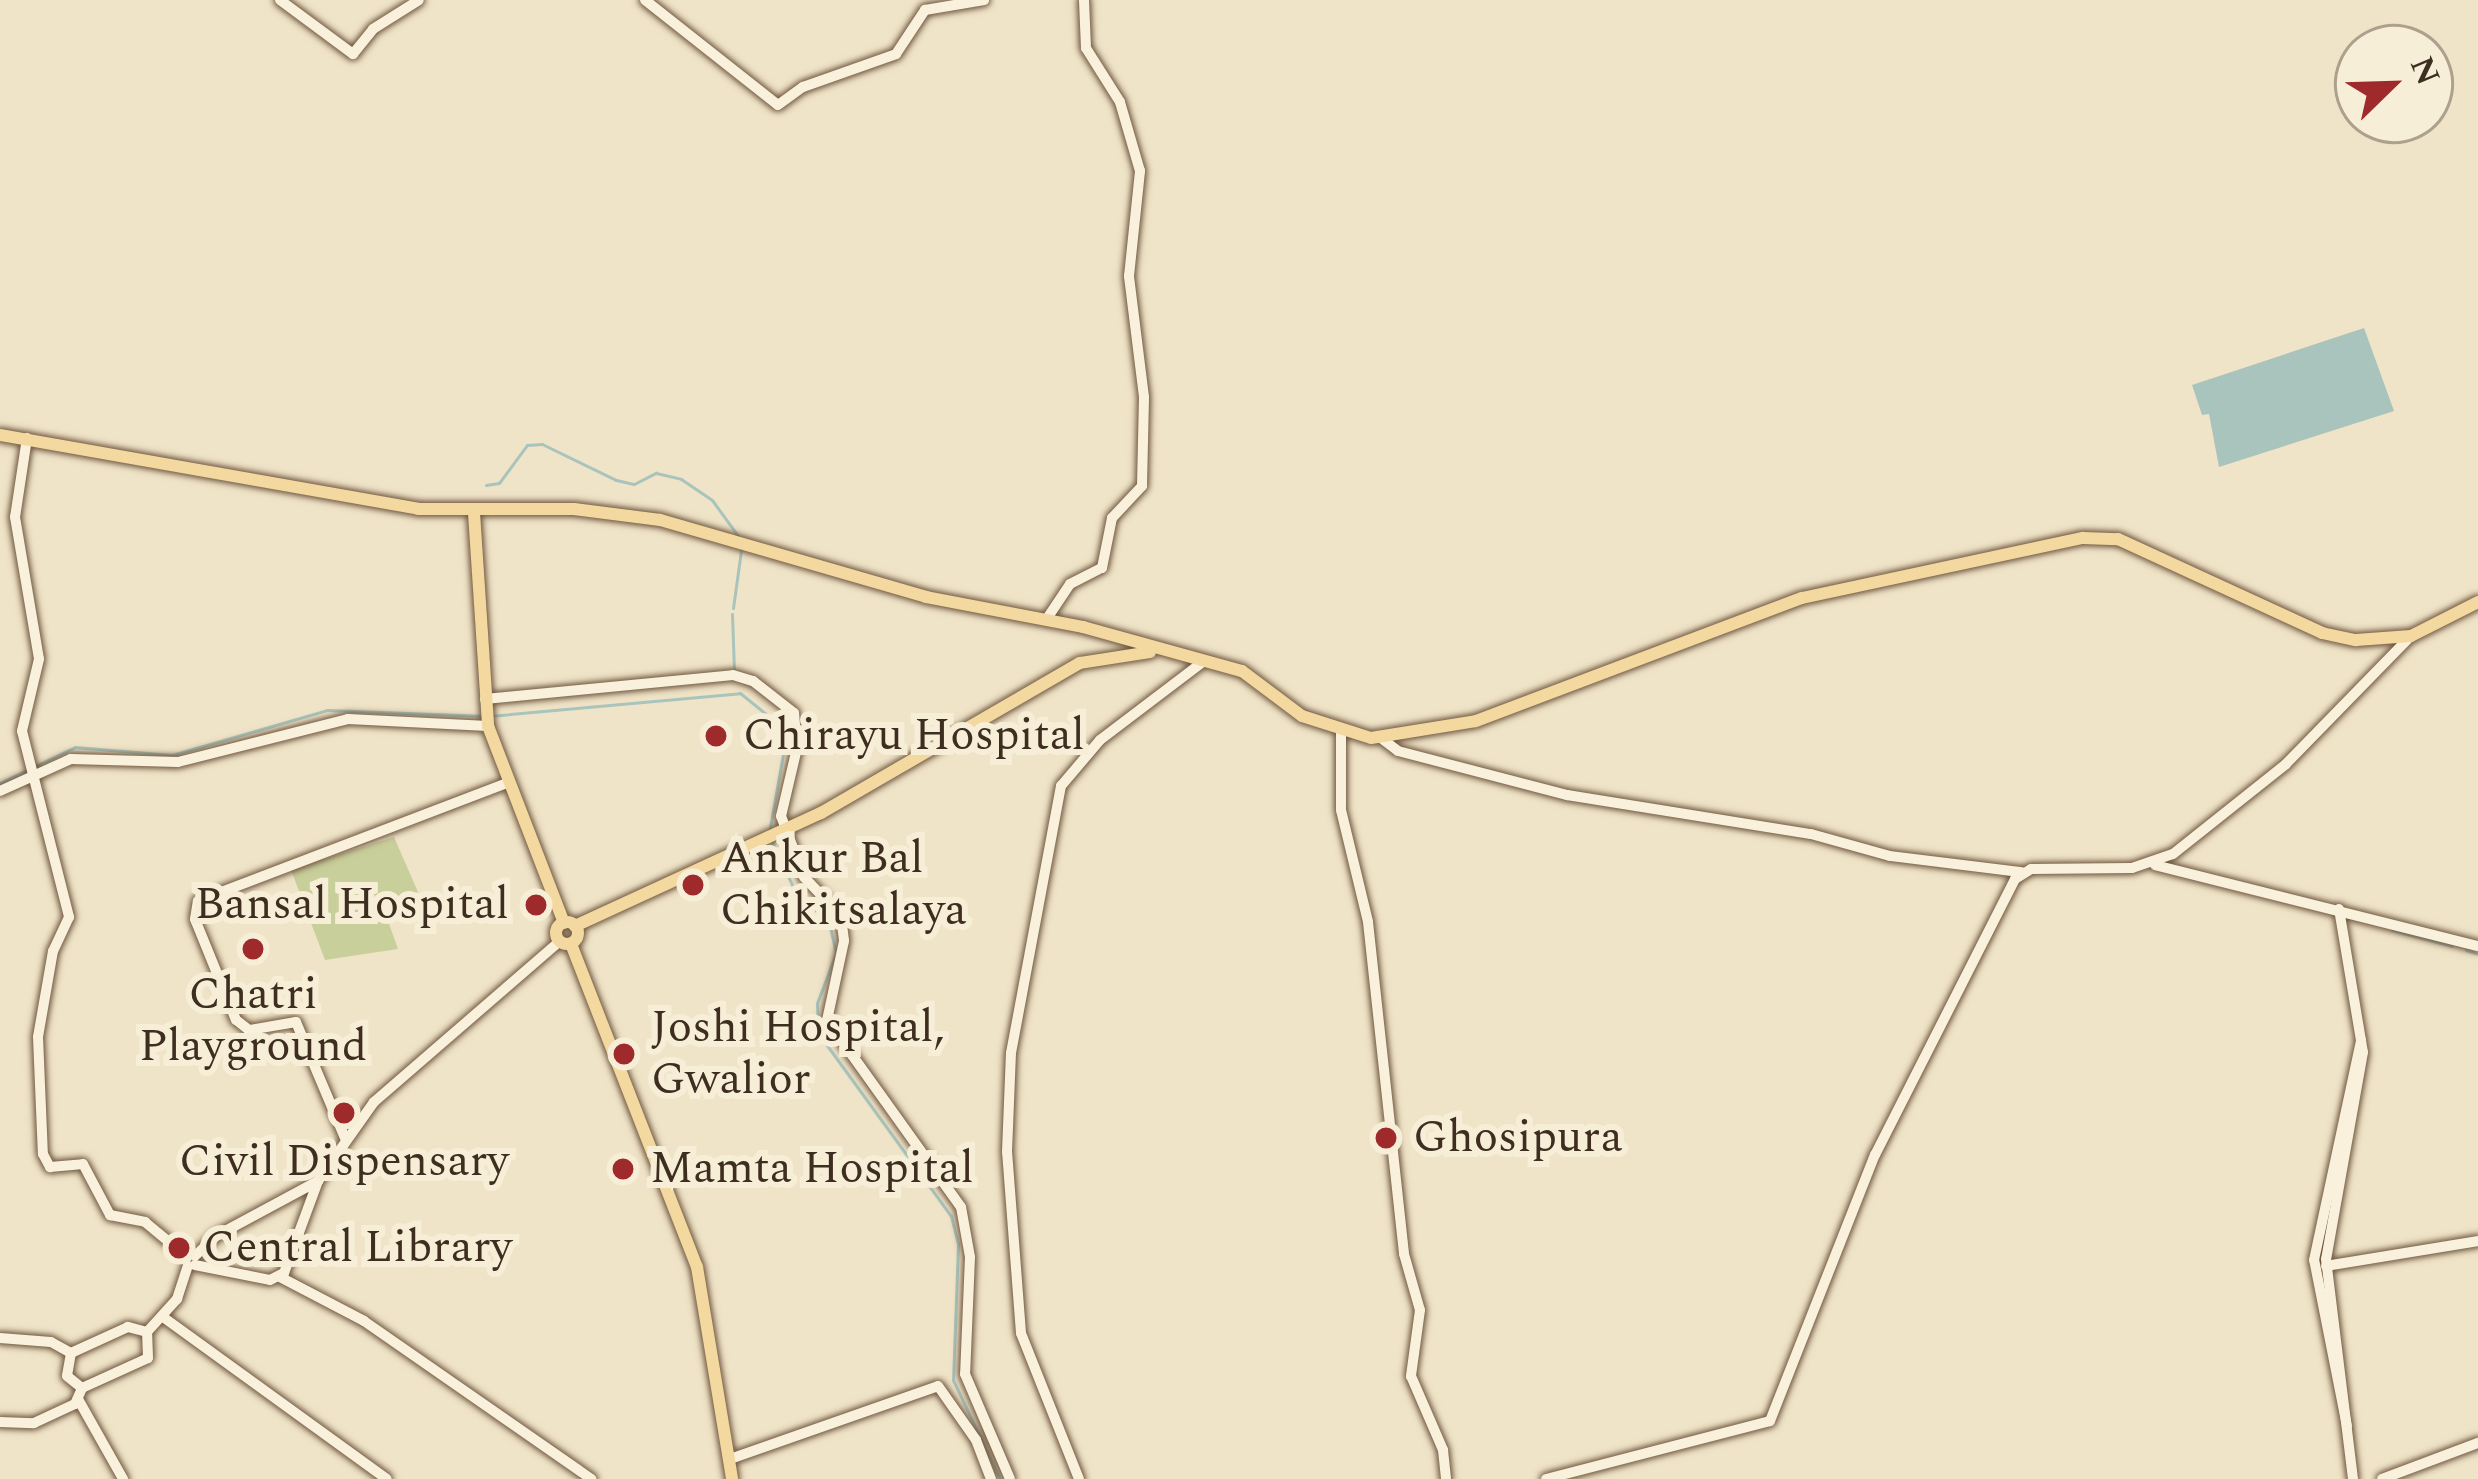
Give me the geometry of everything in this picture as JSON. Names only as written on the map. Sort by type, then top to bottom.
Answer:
[{"type":"main road","points":[[0,435],[474,513],[613,512],[926,597],[1046,620],[1247,673],[1302,716],[1341,732],[1381,738],[1475,721],[1802,598],[2093,537],[2118,539],[2322,633],[2356,640],[2411,635],[2478,602]]},
{"type":"main road","points":[[474,513],[486,713],[507,783],[570,924],[565,943],[697,1267],[732,1479]]},
{"type":"main road","points":[[570,924],[785,832],[1080,663],[1156,652]]},
{"type":"street","points":[[280,0],[350,54],[419,0]]},
{"type":"street","points":[[645,0],[778,105],[803,87],[896,54],[925,10],[984,0]]},
{"type":"street","points":[[1046,620],[1070,584],[1102,568],[1112,518],[1142,485],[1144,398],[1129,276],[1141,171],[1120,102],[1086,48],[1084,0]]},
{"type":"street","points":[[27,438],[14,517],[40,659],[23,719],[69,917],[53,951],[38,1037],[44,1159],[50,1167],[88,1168],[110,1214],[145,1222],[191,1261],[280,1277],[364,1321],[591,1479]]},
{"type":"street","points":[[2152,864],[2281,769],[2411,635]]},
{"type":"street","points":[[1079,1479],[1021,1333],[1006,1152],[1011,1053],[1061,786],[1100,740],[1204,661]]},
{"type":"street","points":[[0,791],[35,768],[87,756],[178,762],[358,718],[486,713],[736,676],[787,706],[797,724],[779,809],[804,877],[841,916],[844,952],[828,994],[829,1027],[924,1150],[968,1224],[957,1389],[991,1479]]},
{"type":"street","points":[[1341,732],[1341,810],[1370,934],[1368,982],[1404,1254],[1420,1310],[1412,1376],[1444,1450],[1446,1479]]},
{"type":"street","points":[[1381,738],[1398,751],[1567,795],[1811,834],[1890,856],[2021,872],[2152,864],[2478,946]]},
{"type":"street","points":[[345,1138],[296,1022],[249,1030],[236,1020],[195,919],[198,901],[507,783]]},
{"type":"street","points":[[1546,1479],[1726,1437],[1775,1416],[1875,1155],[2021,872]]},
{"type":"street","points":[[2339,910],[2360,1040],[2326,1266],[2353,1479]]},
{"type":"street","points":[[280,1277],[318,1181],[374,1102],[565,943]]},
{"type":"street","points":[[2347,1426],[2314,1260],[2360,1040]]},
{"type":"street","points":[[0,1422],[34,1423],[64,1409],[78,1390],[148,1358],[147,1332],[163,1317],[191,1261],[216,1236],[318,1181]]},
{"type":"street","points":[[2326,1266],[2478,1241]]},
{"type":"street","points":[[163,1317],[387,1479]]},
{"type":"street","points":[[123,1479],[65,1365],[71,1353],[128,1327],[147,1332]]},
{"type":"street","points":[[0,1338],[36,1339],[71,1353]]},
{"type":"street","points":[[730,1459],[935,1385],[957,1389],[1010,1479]]},
{"type":"street","points":[[2382,1479],[2478,1446]]},
{"type":"street","points":[[2398,1479],[2478,1446]]},
{"type":"green space","points":[[394,837],[418,892],[382,904],[398,949],[325,960],[291,870]]},
{"type":"water","points":[[2364,328],[2394,411],[2219,467],[2209,414],[2202,415],[2192,385]]},
{"type":"waterway","points":[[486,485],[499,483],[527,445],[542,444],[616,480],[634,484],[656,473],[681,479],[712,500],[741,540]]},
{"type":"waterway","points":[[733,608],[741,550]]},
{"type":"waterway","points":[[732,614],[734,671]]},
{"type":"waterway","points":[[489,716],[740,693],[787,731],[769,833]]},
{"type":"waterway","points":[[0,783],[75,747],[172,755],[327,710],[480,716]]},
{"type":"waterway","points":[[772,842],[794,889],[829,923],[836,953],[817,1003],[818,1033],[951,1216],[958,1244],[953,1380],[1000,1479]]},
{"type":"waterway","points":[[2392,930],[2452,946]]},
{"type":"waterway","points":[[2466,950],[2478,954]]},
{"type":"place","name":"Chirayu Hospital","points":[[716,736]]},
{"type":"place","name":"Ankur Bal Chikitsalaya","points":[[693,885]]},
{"type":"place","name":"Bansal Hospital","points":[[536,905]]},
{"type":"place","name":"Chatri Playground","points":[[253,949]]},
{"type":"place","name":"Joshi Hospital, Gwalior","points":[[624,1054]]},
{"type":"place","name":"Civil Dispensary","points":[[344,1113]]},
{"type":"place","name":"Ghosipura","points":[[1386,1138]]},
{"type":"place","name":"Mamta Hospital","points":[[623,1169]]},
{"type":"place","name":"Central Library","points":[[179,1248]]}]
